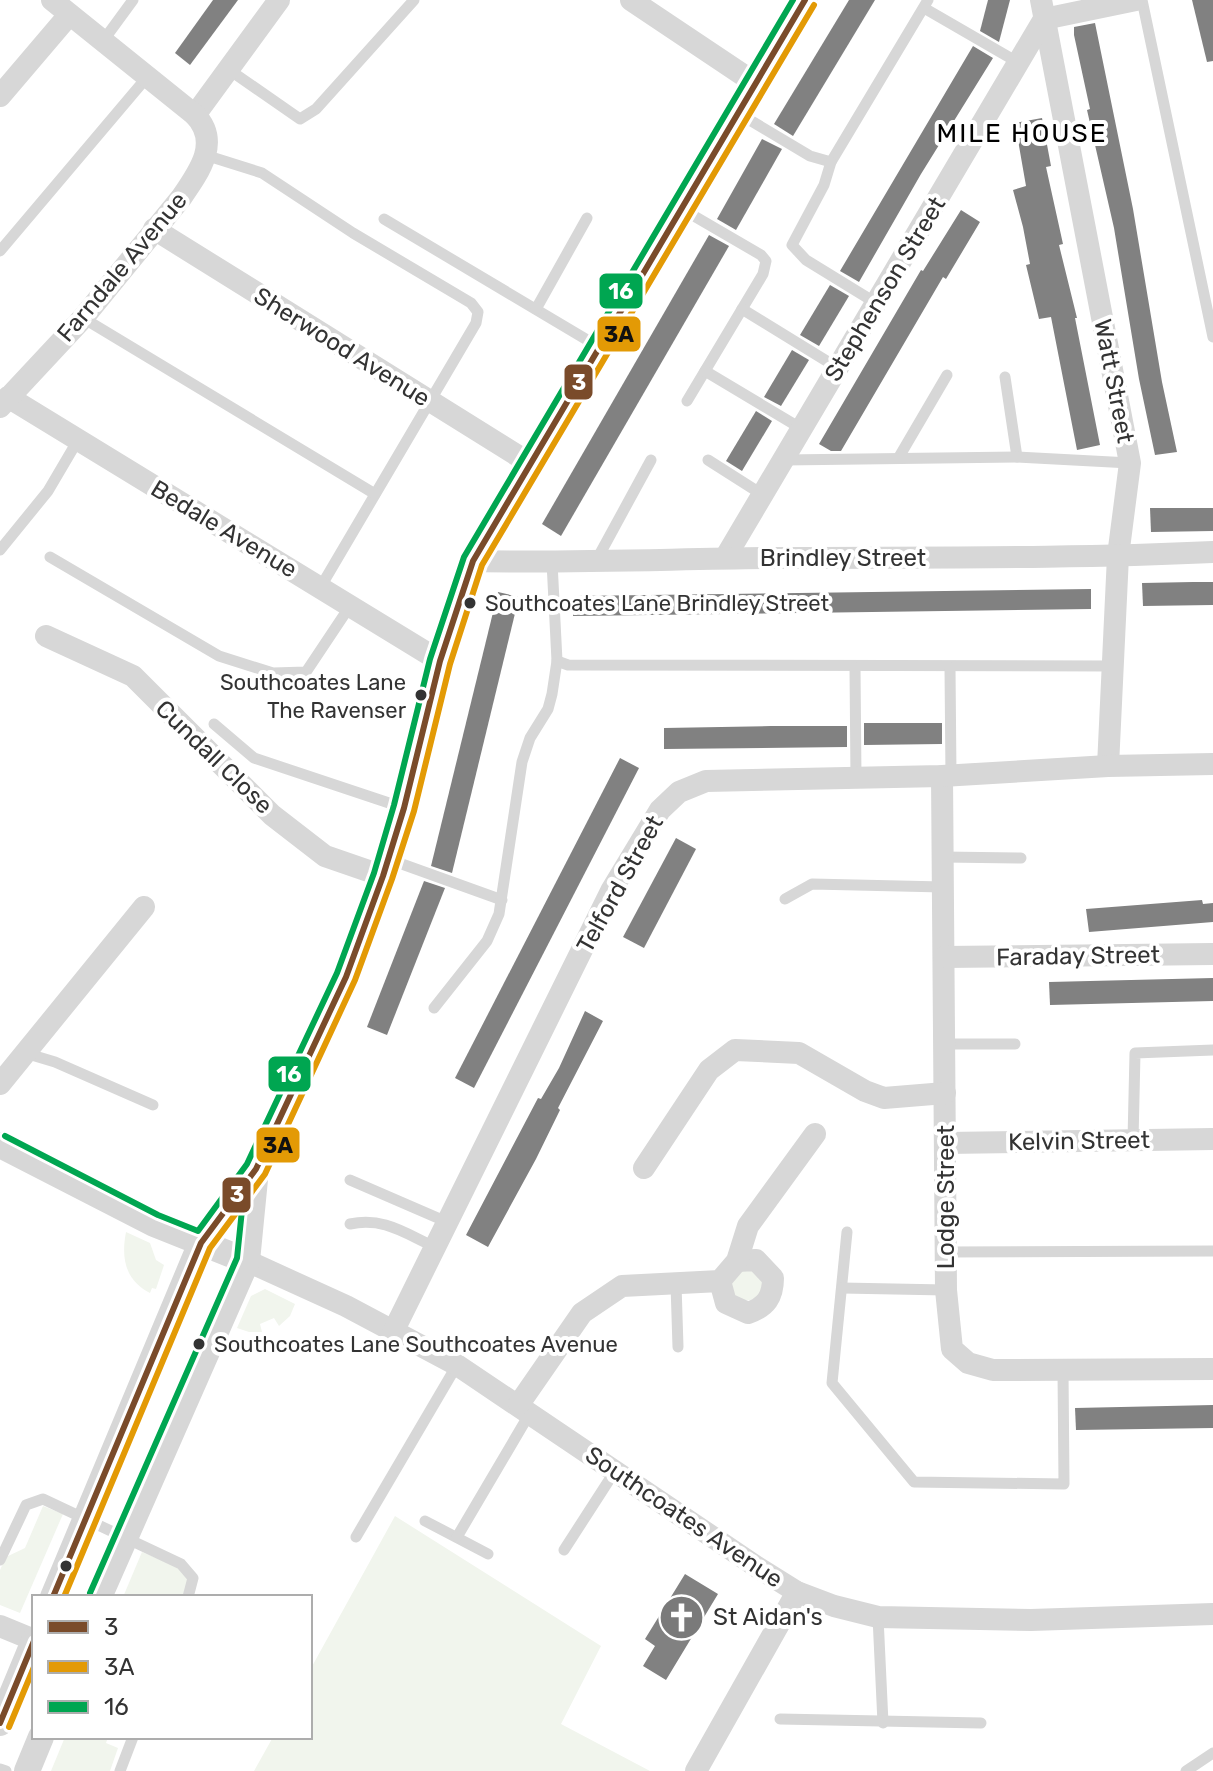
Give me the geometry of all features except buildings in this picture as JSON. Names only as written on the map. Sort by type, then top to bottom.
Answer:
[{"type":"street","points":[[52,0],[195,115],[207,132],[209,141],[205,155]]},
{"type":"street","points":[[195,115],[279,0]]},
{"type":"street","points":[[54,1595],[201,1243],[256,1169],[346,977],[386,868],[440,661],[473,561],[805,0]]},
{"type":"street","points":[[1042,10],[1139,0]]},
{"type":"street","points":[[647,4],[755,83]]},
{"type":"street","name":"Stephenson Street","points":[[725,558],[1019,63],[1042,10]]},
{"type":"street","name":"Watt Street","points":[[1042,10],[1130,463],[1118,556],[1108,766]]},
{"type":"street","points":[[0,96],[69,15]]},
{"type":"street","name":"Farndale Avenue","points":[[4,402],[83,318],[195,178],[205,155]]},
{"type":"street","name":"Sherwood Avenue","points":[[154,229],[531,464]]},
{"type":"street","name":"Bedale Avenue","points":[[4,402],[78,440],[440,661]]},
{"type":"street","name":"Brindley Street","points":[[473,561],[1118,556],[1213,552]]},
{"type":"street","name":"Cundall Close","points":[[46,636],[133,676],[272,815],[325,856],[386,868]]},
{"type":"street","name":"Telford Street","points":[[393,1332],[611,891],[660,810],[679,792],[706,781],[947,776],[1108,766],[1213,764]]},
{"type":"street","name":"Lodge Street","points":[[947,776],[943,857],[946,1290],[952,1349],[968,1363],[993,1370],[1213,1369]]},
{"type":"street","points":[[0,1084],[144,907]]},
{"type":"street","name":"Faraday Street","points":[[944,957],[1213,954]]},
{"type":"street","points":[[644,1168],[709,1070],[735,1050],[799,1053],[865,1091],[884,1098],[945,1093]]},
{"type":"street","points":[[525,1408],[582,1313],[622,1286],[720,1281],[737,1261],[748,1226],[815,1134]]},
{"type":"street","name":"Kelvin Street","points":[[946,1143],[1213,1139]]},
{"type":"street","points":[[0,1145],[141,1217],[247,1261]]},
{"type":"street","points":[[100,1595],[247,1261],[256,1169]]},
{"type":"street","points":[[720,1281],[726,1303],[748,1313],[761,1309],[773,1293],[773,1278],[756,1260],[737,1261]]},
{"type":"street","name":"Southcoates Avenue","points":[[247,1261],[346,1306],[457,1365],[525,1408],[712,1538],[797,1592],[834,1606],[878,1617],[1031,1620],[1213,1614]]},
{"type":"street","points":[[696,1771],[797,1592]]},
{"type":"street","points":[[0,1626],[32,1640]]},
{"type":"street","points":[[0,1723],[32,1646]]},
{"type":"street","points":[[27,1771],[40,1739]]},
{"type":"lane","points":[[103,41],[133,0]]},
{"type":"lane","points":[[228,69],[300,119],[316,109],[414,0]]},
{"type":"lane","points":[[1139,0],[1213,337]]},
{"type":"lane","points":[[876,303],[806,260],[792,245],[824,185],[831,162],[926,4],[1019,63]]},
{"type":"lane","points":[[0,251],[148,76]]},
{"type":"lane","points":[[738,113],[810,156],[831,162]]},
{"type":"lane","points":[[205,155],[262,173],[353,233],[471,303],[478,312],[476,323],[320,588]]},
{"type":"lane","points":[[682,209],[761,255],[766,261],[763,274],[687,401]]},
{"type":"lane","points":[[536,309],[587,218]]},
{"type":"lane","points":[[384,219],[600,347]]},
{"type":"lane","points":[[742,309],[838,368]]},
{"type":"lane","points":[[83,318],[375,494]]},
{"type":"lane","points":[[705,371],[802,429]]},
{"type":"lane","points":[[899,457],[947,375]]},
{"type":"lane","points":[[1005,377],[1017,457]]},
{"type":"lane","points":[[0,550],[48,491],[78,440]]},
{"type":"lane","points":[[784,460],[1017,457],[1130,463]]},
{"type":"lane","points":[[596,561],[651,460]]},
{"type":"lane","points":[[708,460],[763,495]]},
{"type":"lane","points":[[50,557],[219,656],[273,673],[306,672],[350,606]]},
{"type":"lane","points":[[434,1008],[487,941],[499,914],[522,762],[530,738],[548,709],[557,661],[552,562]]},
{"type":"lane","points":[[557,661],[568,665],[855,668],[1113,666]]},
{"type":"lane","points":[[855,668],[856,778]]},
{"type":"lane","points":[[947,776],[950,668]]},
{"type":"lane","points":[[214,724],[254,758],[404,808]]},
{"type":"lane","points":[[943,857],[1021,858]]},
{"type":"lane","points":[[386,868],[502,900]]},
{"type":"lane","points":[[785,899],[812,884],[943,887]]},
{"type":"lane","points":[[944,1044],[1015,1044]]},
{"type":"lane","points":[[1133,1140],[1135,1053],[1213,1050]]},
{"type":"lane","points":[[25,1053],[55,1062],[153,1105]]},
{"type":"lane","points":[[350,1180],[447,1222]]},
{"type":"lane","points":[[350,1224],[368,1220],[380,1222],[435,1247]]},
{"type":"lane","points":[[847,1232],[832,1383],[914,1482],[1064,1484],[1063,1370]]},
{"type":"lane","points":[[947,1252],[1213,1251]]},
{"type":"lane","points":[[676,1284],[678,1347]]},
{"type":"lane","points":[[842,1288],[946,1290]]},
{"type":"lane","points":[[356,1537],[457,1365]]},
{"type":"lane","points":[[457,1537],[525,1408]]},
{"type":"lane","points":[[564,1550],[615,1471]]},
{"type":"lane","points":[[0,1560],[26,1505],[43,1499],[181,1564],[193,1578],[189,1595]]},
{"type":"lane","points":[[425,1521],[488,1554]]},
{"type":"lane","points":[[878,1617],[883,1723]]},
{"type":"lane","points":[[780,1719],[981,1723]]},
{"type":"lane","points":[[120,1771],[132,1739]]},
{"type":"lane","points":[[1186,1771],[1213,1753]]},
{"type":"shaded area","points":[[126,1232],[150,1243],[156,1260],[164,1265],[156,1289],[152,1288],[150,1293],[130,1275],[124,1251]]},
{"type":"shaded area","points":[[742,1266],[762,1273],[762,1295],[747,1300],[733,1295],[731,1275]]},
{"type":"shaded area","points":[[265,1289],[295,1304],[290,1316],[279,1326],[274,1318],[260,1324],[262,1332],[237,1328],[251,1296]]},
{"type":"shaded area","points":[[43,1506],[63,1514],[20,1613],[0,1605],[0,1570],[6,1557],[25,1548]]},
{"type":"shaded area","points":[[395,1516],[601,1646],[561,1724],[650,1771],[254,1771],[272,1739],[312,1739],[312,1666]]},
{"type":"shaded area","points":[[142,1552],[178,1567],[188,1578],[182,1595],[124,1595]]},
{"type":"shaded area","points":[[64,1739],[107,1739],[106,1743],[118,1748],[110,1771],[51,1771]]},
{"type":"transit line","name":"16","points":[[5,1136],[158,1215],[198,1231],[247,1164],[337,973],[374,873],[430,659],[464,557],[793,0]]},
{"type":"transit line","name":"3","points":[[54,1595],[201,1243],[256,1169],[346,977],[404,808],[440,661],[473,561],[805,0]]},
{"type":"transit line","name":"3A","points":[[65,1595],[210,1248],[265,1174],[355,980],[414,811],[450,664],[482,565],[814,5]]},
{"type":"transit line","name":"16","points":[[90,1593],[237,1258],[245,1181]]},
{"type":"transit line","name":"3","points":[[0,1723],[32,1646]]},
{"type":"transit line","name":"3A","points":[[9,1727],[32,1672]]},
{"type":"place","name":"Southcoates Lane Brindley Street","points":[[470,603]]},
{"type":"place","name":"Southcoates Lane The Ravenser","points":[[421,695]]},
{"type":"place","name":"Southcoates Lane Southcoates Avenue","points":[[199,1344]]},
{"type":"place","name":"St Aidan's","points":[[682,1617]]},
{"type":"district","name":"MILE HOUSE","points":[[1022,133]]}]
